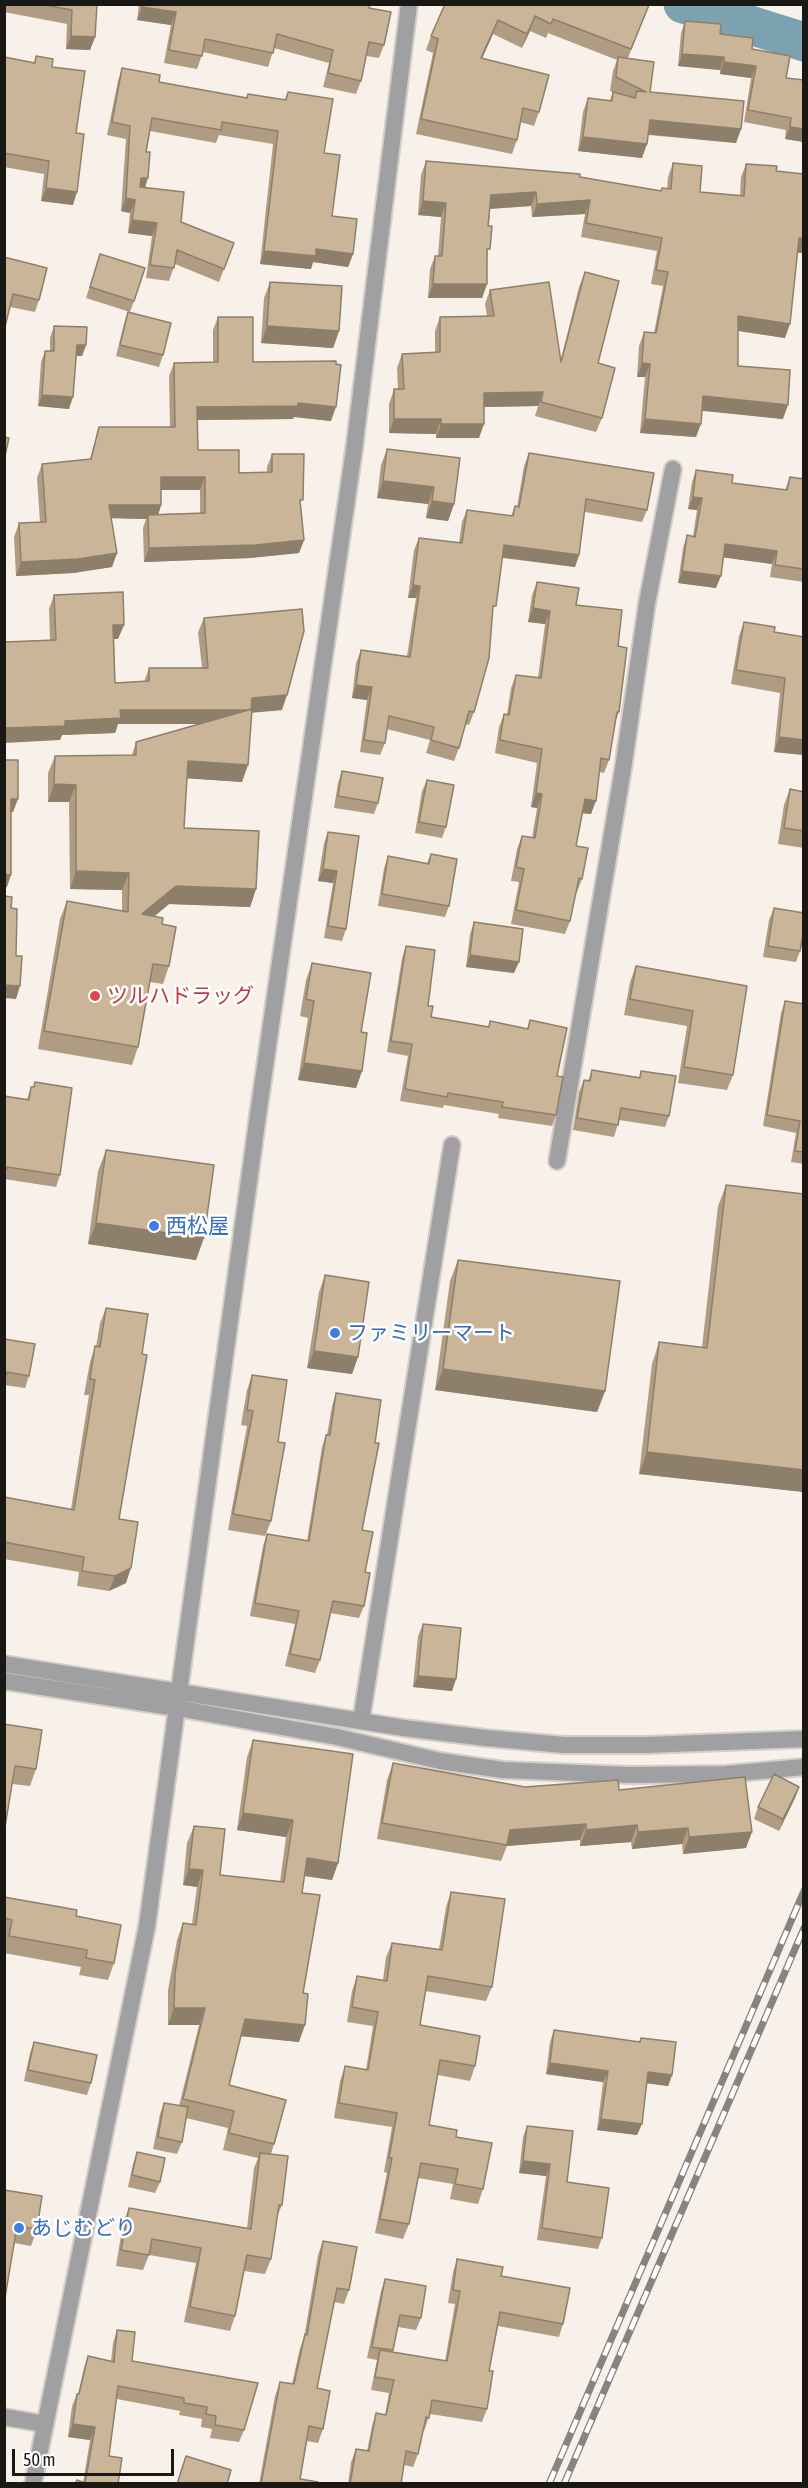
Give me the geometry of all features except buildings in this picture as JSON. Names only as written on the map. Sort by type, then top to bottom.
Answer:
[{"type":"street","points":[[33,2484],[147,1926],[258,1114],[354,450],[409,4]]},
{"type":"street","points":[[557,1161],[621,781],[647,603],[672,469]]},
{"type":"street","points":[[361,1721],[452,1145]]},
{"type":"street","points":[[4,1664],[361,1721],[486,1738],[564,1745],[646,1745],[804,1738]]},
{"type":"street","points":[[4,1681],[177,1708],[337,1737],[440,1761],[503,1770],[629,1775],[705,1774],[804,1767]]},
{"type":"street","points":[[4,2418],[45,2424]]},
{"type":"waterway","points":[[683,4],[804,42]]},
{"type":"railway","points":[[549,2484],[804,1891]]},
{"type":"railway","points":[[564,2484],[804,1928]]},
{"type":"place","name":"ツルハドラッグ","points":[[95,996]]},
{"type":"place","name":"西松屋","points":[[154,1226]]},
{"type":"place","name":"ファミリーマート","points":[[335,1333]]},
{"type":"place","name":"あじむどり","points":[[19,2228]]}]
